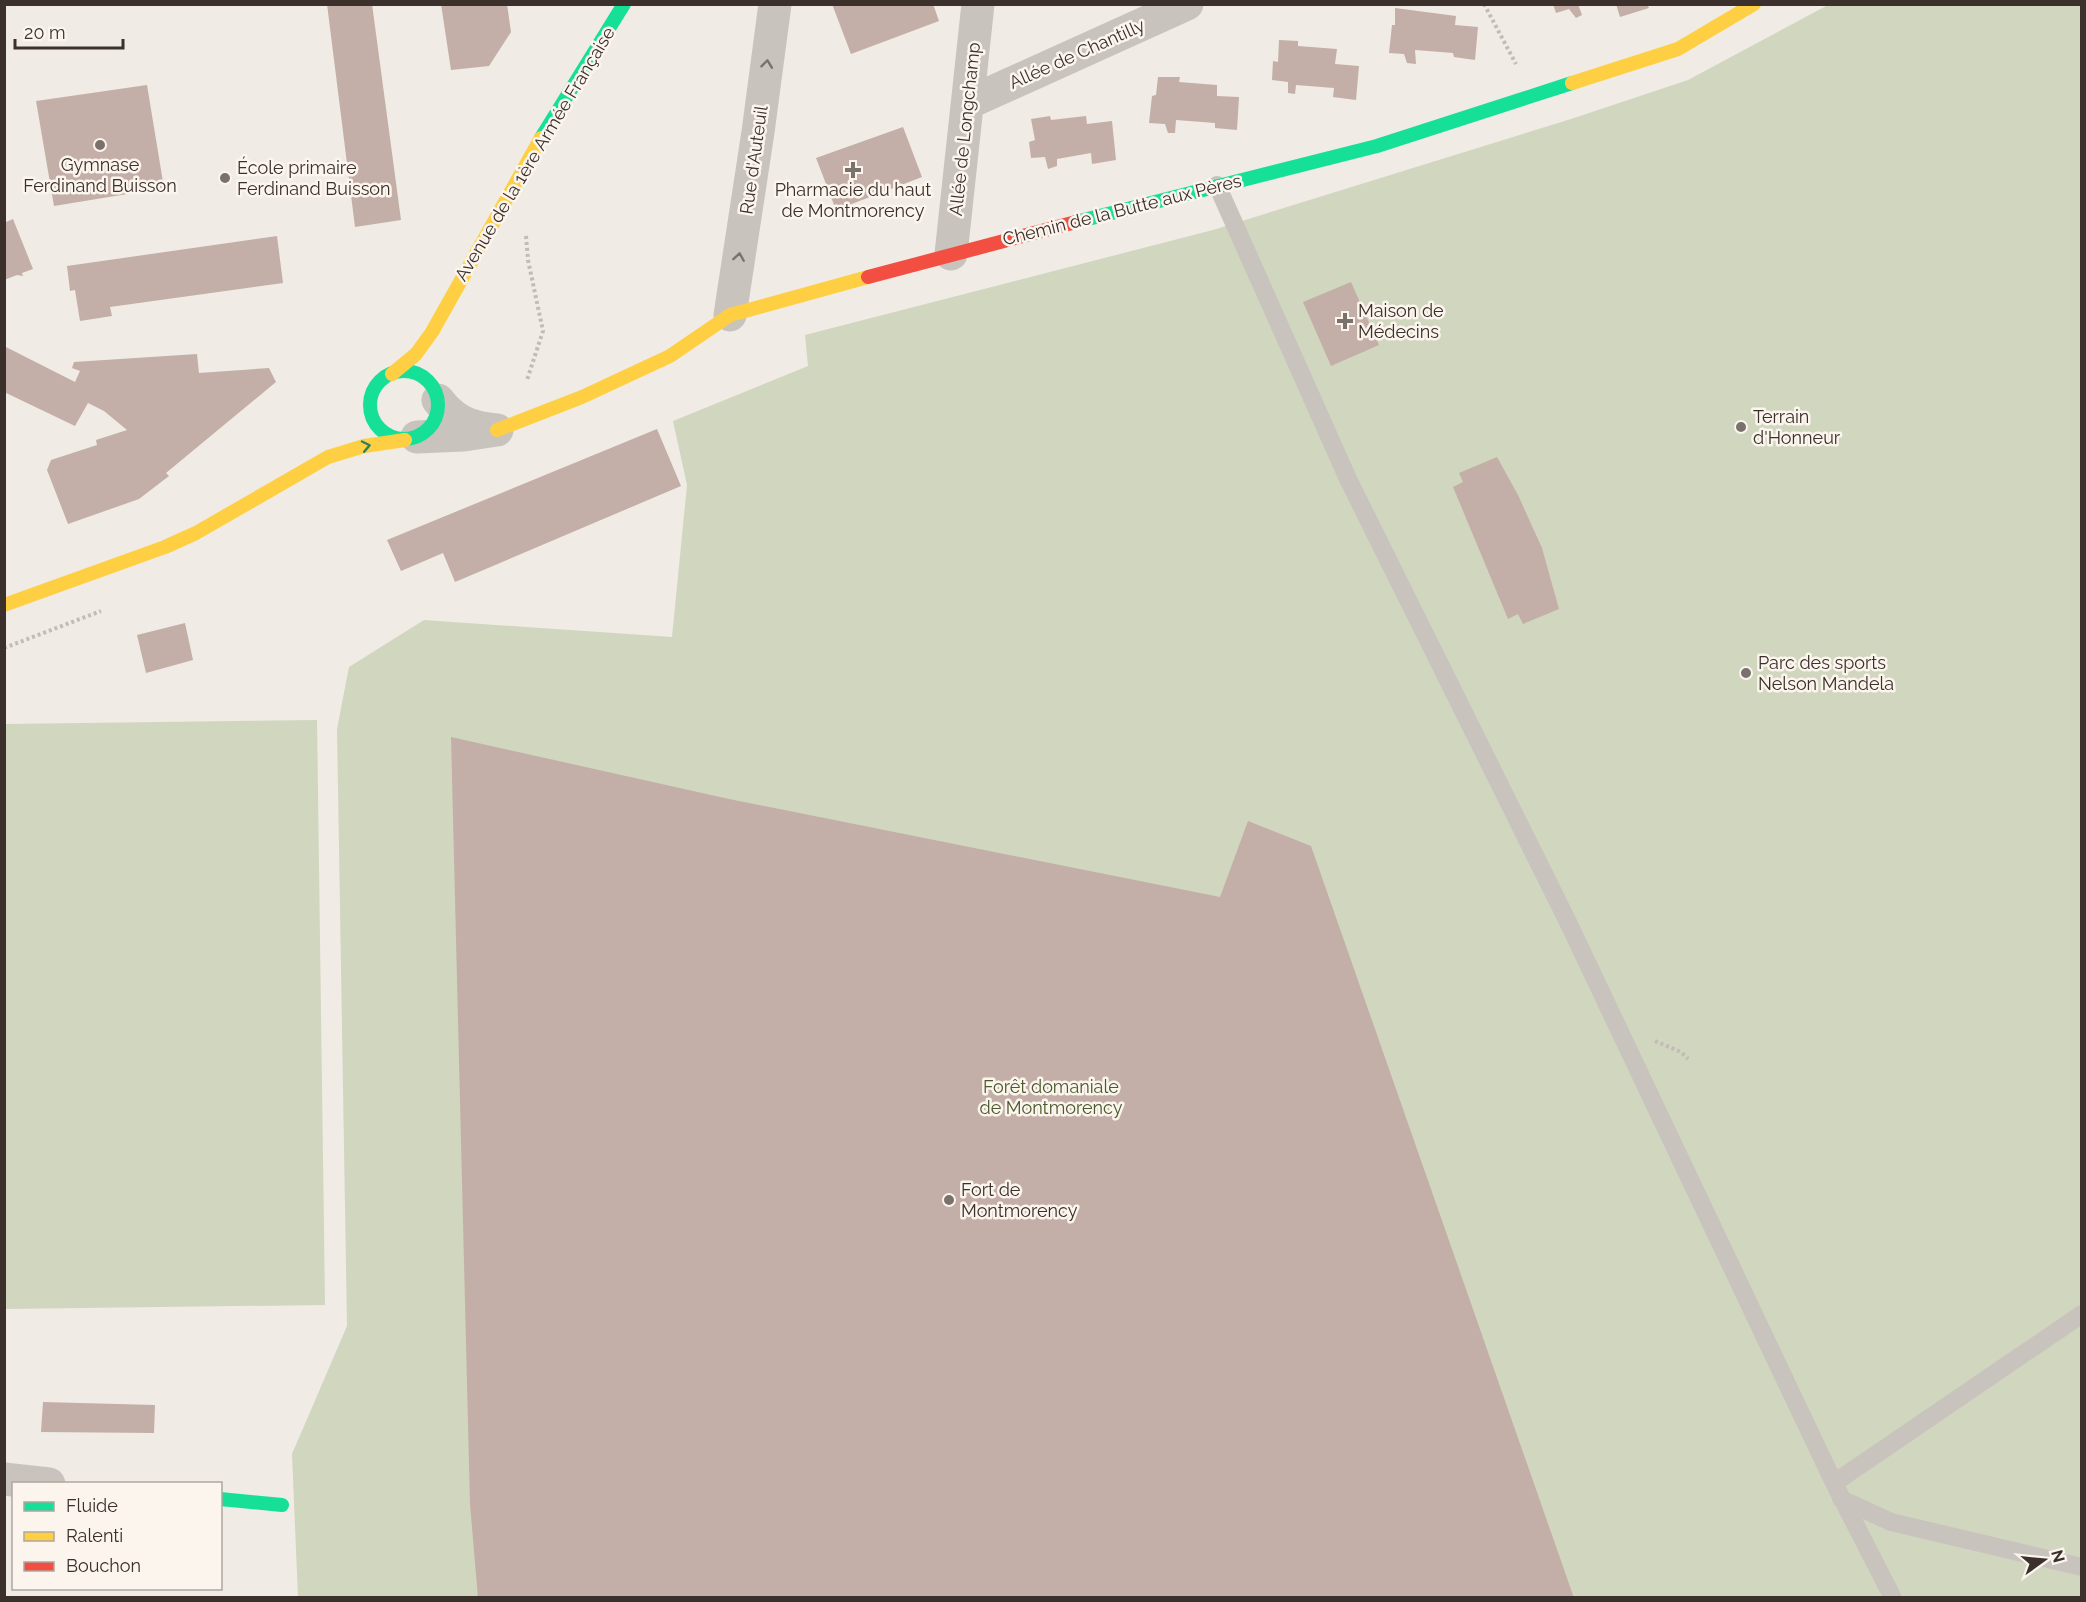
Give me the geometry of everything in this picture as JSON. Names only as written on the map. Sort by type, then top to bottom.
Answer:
[{"type":"street","name":"Avenue de la 1ère Armée Française","points":[[392,374],[416,354],[447,305],[529,157],[624,4]]},
{"type":"street","name":"Rue d'Auteuil","points":[[730,315],[775,4]]},
{"type":"street","name":"Allée de Longchamp","points":[[951,254],[978,4]]},
{"type":"street","name":"Allée de Chantilly","points":[[968,103],[1187,4]]},
{"type":"street","name":"Chemin de la Butte aux Pères","points":[[497,430],[582,397],[670,356],[730,315],[951,254],[1377,146],[1678,49],[1754,4]]},
{"type":"street","name":"Avenue de la 1ère Armée Française","points":[[436,395],[433,363],[437,334],[447,305]]},
{"type":"street","points":[[328,457],[352,430],[370,404],[372,393],[378,383],[392,374],[408,371],[419,374],[455,419],[467,426],[497,430]]},
{"type":"street","points":[[4,605],[165,547],[196,533],[328,457],[364,446],[411,438],[434,423],[436,395]]},
{"type":"street","points":[[370,404],[376,425],[394,438],[464,435],[497,430]]},
{"type":"street","points":[[4,1479],[31,1482]]},
{"type":"street","points":[[222,1499],[282,1505]]},
{"type":"lane","points":[[1217,185],[1348,479],[1567,920],[1838,1491],[1893,1598]]},
{"type":"lane","points":[[1838,1491],[2082,1314]]},
{"type":"lane","points":[[1838,1491],[1891,1522],[2082,1567]]},
{"type":"path","points":[[1484,4],[1533,96]]},
{"type":"green space","name":"Forêt domaniale de Montmorency","points":[[1828,5],[2081,5],[2081,1597],[298,1597],[292,1454],[347,1326],[337,729],[349,667],[424,620],[672,637],[687,485],[673,421],[808,366],[805,335],[1213,230],[1571,119],[1688,80]]},
{"type":"green space","points":[[317,720],[325,1305],[5,1309],[5,724]]},
{"type":"building","points":[[327,4],[372,4],[401,220],[355,227]]},
{"type":"building","points":[[441,4],[507,4],[511,32],[489,66],[451,70]]},
{"type":"building","points":[[832,4],[933,4],[939,21],[851,54]]},
{"type":"building","points":[[1553,4],[1578,4],[1582,15],[1576,18],[1569,9],[1556,13]]},
{"type":"building","points":[[1616,4],[1647,4],[1649,8],[1620,17]]},
{"type":"building","points":[[1395,8],[1456,16],[1455,25],[1478,27],[1475,60],[1454,57],[1453,53],[1415,50],[1416,64],[1407,63],[1404,54],[1389,53],[1392,25],[1395,25]]},
{"type":"building","points":[[1279,40],[1298,41],[1298,46],[1337,49],[1335,64],[1359,66],[1356,100],[1333,97],[1334,88],[1296,85],[1295,94],[1288,93],[1288,82],[1272,80],[1273,61],[1278,62]]},
{"type":"building","points":[[1158,77],[1180,77],[1179,82],[1217,85],[1217,96],[1239,97],[1237,130],[1215,128],[1215,123],[1176,120],[1175,133],[1168,133],[1165,124],[1149,123],[1152,96],[1156,95]]},
{"type":"building","name":"Gymnase Ferdinand Buisson","points":[[147,85],[164,188],[54,206],[36,101]]},
{"type":"building","points":[[1050,116],[1051,120],[1086,116],[1087,124],[1112,121],[1116,160],[1092,164],[1091,153],[1057,159],[1057,166],[1048,169],[1045,157],[1031,158],[1029,142],[1035,140],[1031,119]]},
{"type":"building","points":[[903,127],[922,177],[836,210],[816,158]]},
{"type":"building","points":[[13,219],[33,269],[22,273],[23,276],[17,275],[4,280],[4,223]]},
{"type":"building","points":[[277,236],[283,283],[110,307],[112,316],[80,321],[75,290],[70,291],[67,266]]},
{"type":"building","name":"Maison de Médecins","points":[[1351,282],[1379,345],[1331,366],[1303,302]]},
{"type":"building","points":[[4,346],[75,382],[80,371],[72,368],[74,362],[197,354],[199,373],[269,368],[276,382],[166,473],[169,476],[139,499],[68,524],[47,470],[51,460],[97,445],[96,440],[127,430],[104,411],[88,403],[75,426],[4,392]]},
{"type":"building","points":[[657,429],[681,486],[455,582],[443,553],[401,571],[387,540]]},
{"type":"building","points":[[1497,457],[1518,495],[1542,548],[1559,609],[1523,624],[1518,614],[1508,619],[1453,487],[1463,482],[1459,473]]},
{"type":"building","points":[[185,623],[193,660],[146,673],[137,635]]},
{"type":"building","name":"Fort de Montmorency","points":[[451,737],[729,799],[1220,897],[1248,821],[1311,846],[1574,1598],[478,1598],[470,1504]]},
{"type":"building","points":[[43,1402],[155,1405],[154,1433],[41,1432]]},
{"type":"traffic: fast","points":[[541,138],[624,4]]},
{"type":"traffic: fast","points":[[1076,222],[1377,146],[1572,83]]},
{"type":"traffic: fast","points":[[404,371],[417,374],[428,381],[435,392],[438,405],[435,418],[428,429],[417,436],[404,439],[391,436],[380,429],[373,418],[370,405],[373,392],[380,381],[391,374],[404,371]]},
{"type":"traffic: fast","points":[[222,1499],[282,1505]]},
{"type":"traffic: slow","points":[[1572,83],[1678,49],[1754,4]]},
{"type":"traffic: slow","points":[[392,374],[416,354],[432,332],[541,138]]},
{"type":"traffic: slow","points":[[497,430],[582,397],[670,356],[730,315],[868,277]]},
{"type":"traffic: slow","points":[[4,605],[165,547],[196,533],[328,457],[364,446],[405,440]]},
{"type":"traffic: jam","points":[[868,277],[1076,222]]},
{"type":"place","name":"Gymnase Ferdinand Buisson","points":[[100,145]]},
{"type":"place","name":"Pharmacie du haut de Montmorency","points":[[853,170]]},
{"type":"place","name":"École primaire Ferdinand Buisson","points":[[225,178]]},
{"type":"place","name":"Maison de Médecins","points":[[1345,321]]},
{"type":"place","name":"Terrain d'Honneur","points":[[1741,427]]},
{"type":"place","name":"Parc des sports Nelson Mandela","points":[[1746,673]]},
{"type":"place","name":"Fort de Montmorency","points":[[949,1200]]}]
